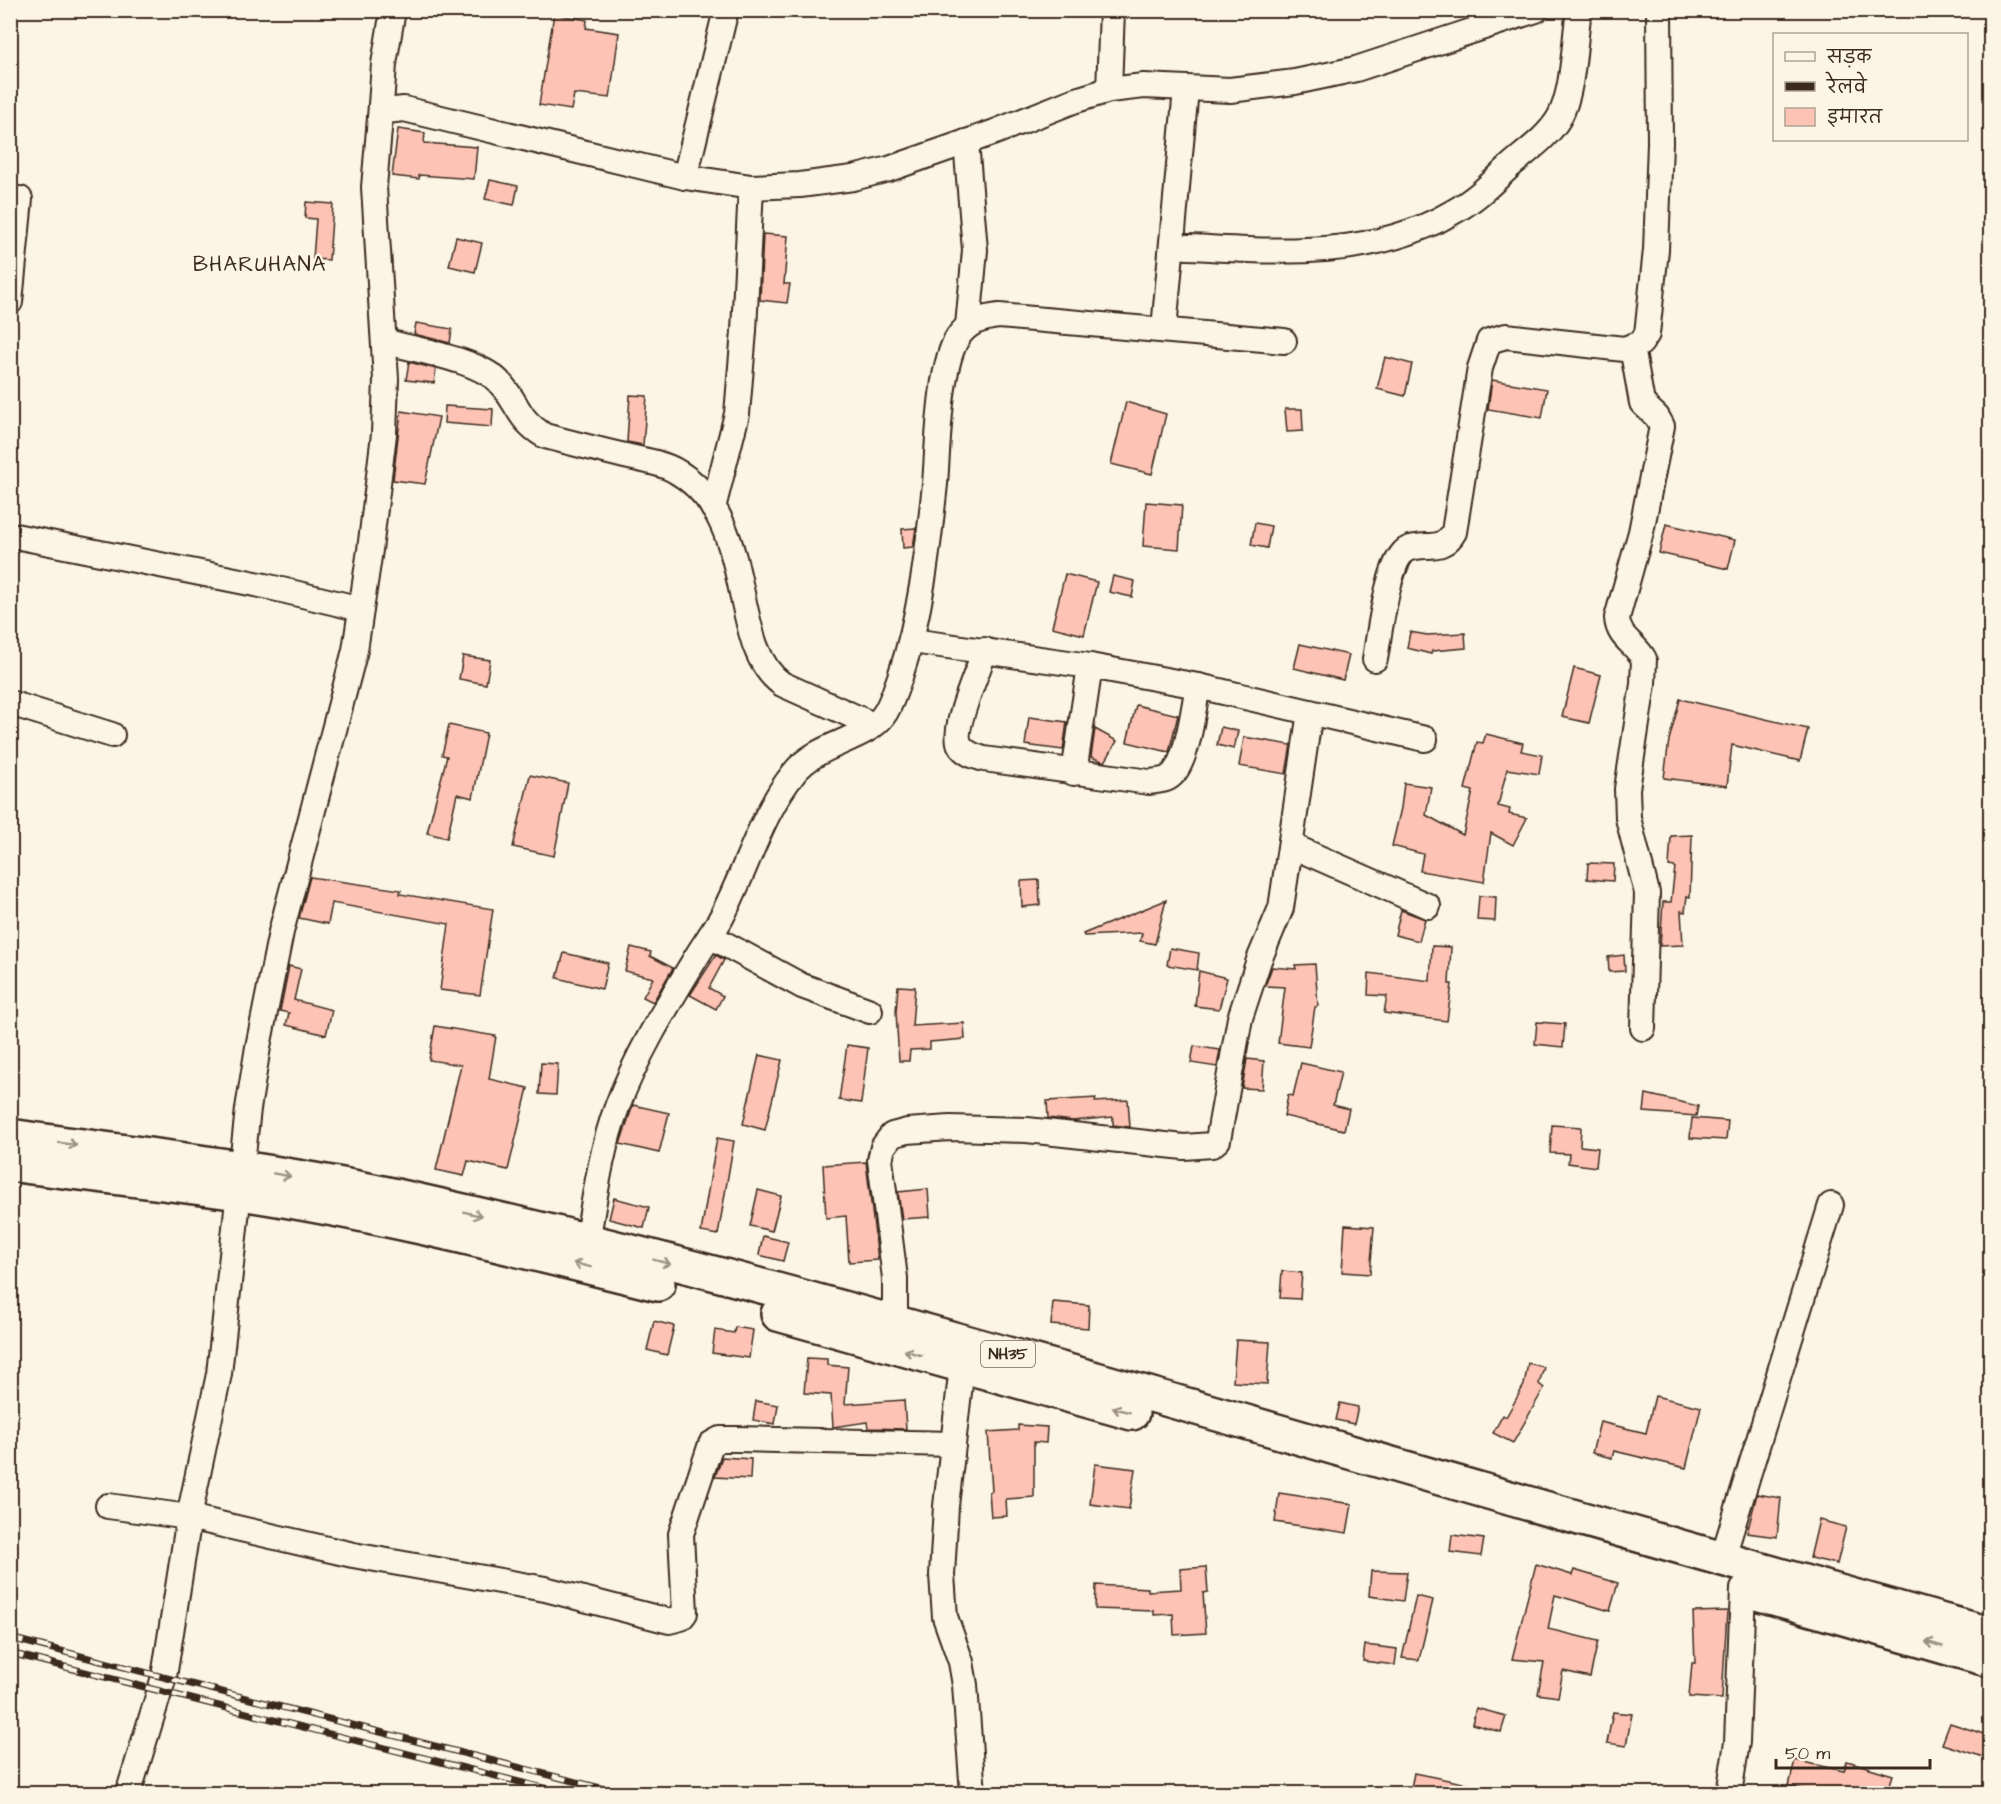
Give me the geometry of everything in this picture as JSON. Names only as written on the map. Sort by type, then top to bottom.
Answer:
[{"type":"highway","name":"NH35","points":[[10,1136],[242,1181],[744,1305],[1311,1463],[1990,1660]]},
{"type":"highway","name":"NH35","points":[[10,1164],[242,1181],[405,1198],[587,1242],[895,1322],[1722,1560],[1990,1634]]},
{"type":"street","points":[[128,1794],[164,1677],[189,1517],[219,1374],[258,1047],[281,932],[355,650],[384,434],[384,341],[374,187],[384,64],[393,10]]},
{"type":"street","points":[[685,177],[726,10]]},
{"type":"street","points":[[1109,90],[1112,10]]},
{"type":"street","points":[[380,118],[386,111],[404,109],[685,177],[751,187],[853,178],[966,142],[1073,101],[1109,90],[1144,86],[1230,90],[1295,82],[1356,69],[1536,10]]},
{"type":"street","points":[[1172,246],[1269,251],[1315,250],[1357,244],[1410,232],[1453,213],[1483,192],[1541,140],[1559,118],[1567,95],[1579,10]]},
{"type":"street","points":[[1375,660],[1390,584],[1400,555],[1407,549],[1442,546],[1454,532],[1480,368],[1489,341],[1506,336],[1610,349],[1632,347],[1641,343],[1650,324],[1660,143],[1659,10]]},
{"type":"street","points":[[1164,329],[1186,89]]},
{"type":"street","points":[[966,142],[975,250],[969,326]]},
{"type":"street","points":[[713,508],[737,414],[744,331],[751,187]]},
{"type":"street","points":[[10,302],[20,199]]},
{"type":"street","points":[[587,1242],[607,1140],[618,1106],[662,1017],[719,921],[778,796],[794,772],[824,747],[873,725],[883,716],[891,701],[912,641],[924,580],[942,408],[950,358],[958,337],[981,318],[999,315],[1284,341]]},
{"type":"street","points":[[384,341],[472,366],[496,379],[529,426],[545,436],[673,470],[693,484],[713,508],[735,556],[753,636],[769,675],[782,684],[873,725]]},
{"type":"street","points":[[1632,347],[1642,403],[1657,417],[1662,426],[1641,532],[1617,618],[1618,628],[1623,636],[1644,659],[1643,684],[1627,789],[1628,818],[1647,893],[1643,1028]]},
{"type":"street","points":[[10,535],[265,586],[361,609]]},
{"type":"street","points":[[912,641],[1090,666],[1198,686],[1425,739]]},
{"type":"street","points":[[985,650],[957,730],[959,744],[968,754],[984,759],[1149,782],[1167,779],[1177,770],[1184,751],[1198,686]]},
{"type":"street","points":[[1074,773],[1090,666]]},
{"type":"street","points":[[10,703],[112,735]]},
{"type":"street","points":[[895,1322],[895,1278],[880,1160],[883,1147],[892,1136],[906,1131],[950,1128],[1027,1130],[1184,1147],[1212,1145],[1218,1140],[1240,1018],[1258,960],[1281,908],[1292,846],[1310,712]]},
{"type":"street","points":[[1292,846],[1428,906]]},
{"type":"street","points":[[710,936],[802,986],[870,1011]]},
{"type":"street","points":[[1722,1560],[1831,1205]]},
{"type":"street","points":[[962,1366],[952,1444],[942,1575],[945,1617],[961,1662],[965,1685],[972,1794]]},
{"type":"street","points":[[108,1506],[189,1517],[353,1555],[545,1589],[669,1621],[681,1618],[685,1612],[681,1533],[711,1444],[728,1439],[952,1444]]},
{"type":"street","points":[[1729,1794],[1737,1742],[1743,1590]]},
{"type":"building","points":[[554,14],[587,20],[586,28],[619,33],[610,98],[574,94],[571,110],[539,105]]},
{"type":"building","points":[[398,129],[425,133],[424,143],[477,147],[474,179],[419,175],[419,179],[392,176]]},
{"type":"building","points":[[490,180],[518,186],[514,205],[485,199]]},
{"type":"building","points":[[306,202],[333,204],[329,260],[313,259],[316,219],[305,218]]},
{"type":"building","points":[[763,234],[788,236],[784,284],[790,284],[787,303],[760,300]]},
{"type":"building","points":[[456,237],[482,243],[475,272],[449,266]]},
{"type":"building","points":[[416,323],[452,329],[450,343],[414,334]]},
{"type":"building","points":[[1385,357],[1412,364],[1405,396],[1377,389]]},
{"type":"building","points":[[409,362],[436,369],[434,383],[406,380]]},
{"type":"building","points":[[1492,380],[1547,389],[1542,418],[1488,409]]},
{"type":"building","points":[[630,395],[647,396],[643,445],[627,442]]},
{"type":"building","points":[[1126,402],[1166,414],[1152,474],[1111,464]]},
{"type":"building","points":[[445,406],[493,409],[492,427],[444,423]]},
{"type":"building","points":[[1285,409],[1302,409],[1303,431],[1287,432]]},
{"type":"building","points":[[401,411],[439,417],[425,484],[393,480]]},
{"type":"building","points":[[1146,502],[1182,505],[1179,549],[1143,546]]},
{"type":"building","points":[[1255,523],[1271,526],[1267,548],[1251,545]]},
{"type":"building","points":[[1666,524],[1735,540],[1728,569],[1659,553]]},
{"type":"building","points":[[916,528],[913,547],[903,548],[902,529]]},
{"type":"building","points":[[1065,574],[1097,582],[1084,635],[1052,627]]},
{"type":"building","points":[[1113,576],[1135,581],[1132,597],[1109,592]]},
{"type":"building","points":[[1410,632],[1427,635],[1465,633],[1466,648],[1432,651],[1431,654],[1407,648]]},
{"type":"building","points":[[1300,644],[1349,655],[1343,680],[1294,668]]},
{"type":"building","points":[[463,656],[490,660],[486,684],[459,679]]},
{"type":"building","points":[[1574,668],[1601,675],[1589,723],[1562,717]]},
{"type":"building","points":[[1680,699],[1808,729],[1800,761],[1732,745],[1727,786],[1664,778],[1669,740]]},
{"type":"building","points":[[1136,705],[1178,715],[1169,752],[1127,742]]},
{"type":"building","points":[[1029,717],[1067,722],[1063,750],[1025,745]]},
{"type":"building","points":[[449,725],[486,733],[473,798],[457,794],[447,838],[427,833],[447,756],[442,755]]},
{"type":"building","points":[[1221,727],[1238,731],[1234,749],[1217,745]]},
{"type":"building","points":[[1095,729],[1117,741],[1105,762],[1091,757]]},
{"type":"building","points":[[1486,734],[1523,743],[1521,751],[1542,755],[1539,774],[1507,769],[1498,806],[1510,809],[1509,814],[1527,818],[1513,845],[1491,833],[1484,882],[1420,871],[1423,854],[1392,846],[1404,783],[1431,787],[1426,815],[1463,835],[1473,791],[1465,789],[1477,742],[1483,743]]},
{"type":"building","points":[[1244,737],[1291,745],[1286,774],[1239,766]]},
{"type":"building","points":[[530,775],[568,783],[554,856],[513,847]]},
{"type":"building","points":[[1692,835],[1690,897],[1687,896],[1685,912],[1681,911],[1683,945],[1660,946],[1663,902],[1671,902],[1675,867],[1669,866],[1671,836]]},
{"type":"building","points":[[1588,863],[1614,864],[1613,881],[1587,879]]},
{"type":"building","points":[[310,877],[401,890],[400,894],[493,909],[480,995],[440,990],[449,924],[332,903],[328,924],[299,918]]},
{"type":"building","points":[[1039,880],[1040,905],[1022,907],[1021,881]]},
{"type":"building","points":[[1479,896],[1496,897],[1495,921],[1477,920]]},
{"type":"building","points":[[1166,900],[1155,944],[1140,941],[1142,933],[1084,936],[1083,934]]},
{"type":"building","points":[[1401,910],[1425,919],[1419,941],[1395,935]]},
{"type":"building","points":[[1432,946],[1451,947],[1449,984],[1452,984],[1447,1021],[1384,1013],[1387,996],[1368,995],[1369,973],[1430,981]]},
{"type":"building","points":[[631,947],[651,952],[650,956],[673,968],[653,1002],[643,997],[653,978],[625,971]]},
{"type":"building","points":[[1170,948],[1199,953],[1197,970],[1167,965]]},
{"type":"building","points":[[564,953],[608,963],[602,989],[557,978]]},
{"type":"building","points":[[716,955],[724,960],[709,988],[723,996],[716,1009],[690,995]]},
{"type":"building","points":[[1624,955],[1625,971],[1609,972],[1608,957]]},
{"type":"building","points":[[1315,964],[1318,1006],[1315,1007],[1309,1047],[1278,1043],[1285,987],[1265,986],[1272,967],[1296,969],[1295,965]]},
{"type":"building","points":[[289,966],[301,969],[294,1000],[332,1010],[326,1035],[286,1025],[289,1013],[280,1011]]},
{"type":"building","points":[[1199,971],[1227,978],[1219,1009],[1195,1006]]},
{"type":"building","points":[[898,986],[915,987],[912,1026],[964,1023],[965,1039],[930,1042],[930,1049],[910,1050],[909,1061],[899,1061],[896,1012]]},
{"type":"building","points":[[1537,1022],[1565,1024],[1563,1047],[1535,1044]]},
{"type":"building","points":[[435,1026],[496,1036],[489,1079],[528,1088],[508,1170],[468,1161],[464,1176],[436,1170],[461,1065],[429,1060]]},
{"type":"building","points":[[847,1045],[868,1048],[861,1103],[839,1100]]},
{"type":"building","points":[[1194,1046],[1220,1050],[1217,1067],[1191,1063]]},
{"type":"building","points":[[759,1055],[782,1060],[765,1130],[743,1124]]},
{"type":"building","points":[[1247,1059],[1264,1061],[1262,1089],[1242,1088]]},
{"type":"building","points":[[541,1063],[558,1064],[556,1095],[539,1094]]},
{"type":"building","points":[[1301,1063],[1341,1072],[1333,1105],[1349,1109],[1344,1130],[1284,1116],[1288,1095],[1293,1096]]},
{"type":"building","points":[[1646,1094],[1698,1106],[1696,1116],[1644,1112]]},
{"type":"building","points":[[1096,1098],[1095,1102],[1128,1100],[1130,1127],[1113,1125],[1113,1117],[1073,1121],[1048,1118],[1047,1101]]},
{"type":"building","points":[[633,1105],[669,1113],[659,1153],[620,1144]]},
{"type":"building","points":[[1692,1118],[1728,1121],[1726,1140],[1690,1138]]},
{"type":"building","points":[[1552,1125],[1581,1127],[1580,1146],[1598,1148],[1596,1167],[1568,1163],[1569,1154],[1550,1153]]},
{"type":"building","points":[[717,1138],[734,1141],[718,1235],[701,1232]]},
{"type":"building","points":[[866,1162],[878,1260],[849,1262],[846,1216],[826,1218],[823,1165]]},
{"type":"building","points":[[928,1189],[930,1217],[902,1219],[898,1192]]},
{"type":"building","points":[[758,1190],[781,1196],[772,1231],[750,1226]]},
{"type":"building","points":[[614,1198],[649,1207],[644,1228],[609,1219]]},
{"type":"building","points":[[1345,1225],[1374,1227],[1370,1274],[1342,1272]]},
{"type":"building","points":[[763,1236],[788,1242],[783,1261],[759,1255]]},
{"type":"building","points":[[1282,1271],[1302,1273],[1300,1299],[1280,1298]]},
{"type":"building","points":[[1053,1302],[1089,1305],[1088,1328],[1051,1325]]},
{"type":"building","points":[[654,1321],[674,1326],[667,1355],[647,1350]]},
{"type":"building","points":[[735,1327],[753,1330],[749,1358],[712,1353],[715,1330],[734,1333]]},
{"type":"building","points":[[1236,1340],[1270,1342],[1267,1384],[1233,1382]]},
{"type":"building","points":[[807,1358],[827,1359],[827,1365],[848,1367],[845,1404],[904,1400],[906,1429],[868,1428],[867,1422],[833,1427],[831,1395],[804,1393]]},
{"type":"building","points":[[1528,1363],[1544,1367],[1539,1384],[1544,1388],[1513,1443],[1493,1433],[1503,1415],[1506,1417],[1524,1385]]},
{"type":"building","points":[[1655,1396],[1701,1407],[1686,1468],[1614,1451],[1612,1458],[1592,1453],[1600,1422],[1646,1433]]},
{"type":"building","points":[[756,1401],[778,1405],[775,1424],[753,1420]]},
{"type":"building","points":[[1340,1403],[1358,1407],[1354,1424],[1336,1420]]},
{"type":"building","points":[[1018,1425],[1047,1427],[1046,1443],[1034,1442],[1034,1497],[1006,1499],[1007,1516],[991,1517],[989,1492],[992,1491],[988,1432],[1018,1430]]},
{"type":"building","points":[[722,1457],[751,1459],[750,1479],[715,1477]]},
{"type":"building","points":[[1095,1464],[1135,1469],[1129,1509],[1090,1504]]},
{"type":"building","points":[[1279,1493],[1352,1504],[1347,1533],[1275,1522]]},
{"type":"building","points":[[1757,1494],[1781,1498],[1777,1537],[1747,1533]]},
{"type":"building","points":[[1819,1520],[1846,1527],[1837,1564],[1810,1558]]},
{"type":"building","points":[[1452,1535],[1484,1539],[1481,1556],[1450,1552]]},
{"type":"building","points":[[1536,1564],[1572,1575],[1574,1570],[1618,1583],[1610,1611],[1555,1595],[1548,1629],[1598,1641],[1590,1677],[1563,1671],[1558,1697],[1538,1694],[1544,1662],[1512,1659]]},
{"type":"building","points":[[1206,1567],[1208,1592],[1203,1593],[1206,1633],[1174,1635],[1173,1614],[1154,1615],[1154,1611],[1095,1609],[1096,1585],[1148,1588],[1148,1591],[1181,1589],[1180,1569]]},
{"type":"building","points":[[1371,1571],[1407,1572],[1403,1601],[1369,1596]]},
{"type":"building","points":[[1416,1596],[1433,1600],[1419,1660],[1402,1658]]},
{"type":"building","points":[[1727,1611],[1722,1699],[1689,1697],[1692,1663],[1695,1663],[1693,1612]]},
{"type":"building","points":[[1365,1645],[1397,1649],[1395,1665],[1363,1661]]},
{"type":"building","points":[[1476,1708],[1506,1716],[1501,1732],[1472,1724]]},
{"type":"building","points":[[1613,1712],[1632,1714],[1626,1746],[1607,1743]]},
{"type":"building","points":[[1950,1723],[1990,1736],[1990,1759],[1942,1744]]},
{"type":"building","points":[[1795,1760],[1844,1771],[1847,1761],[1893,1775],[1887,1794],[1823,1794],[1789,1786]]},
{"type":"building","points":[[1414,1773],[1478,1786],[1477,1794],[1436,1794],[1411,1788]]},
{"type":"railway","points":[[10,1638],[624,1794]]},
{"type":"railway","points":[[10,1653],[567,1794]]},
{"type":"district","name":"BHARUHANA","points":[[260,264]]}]
